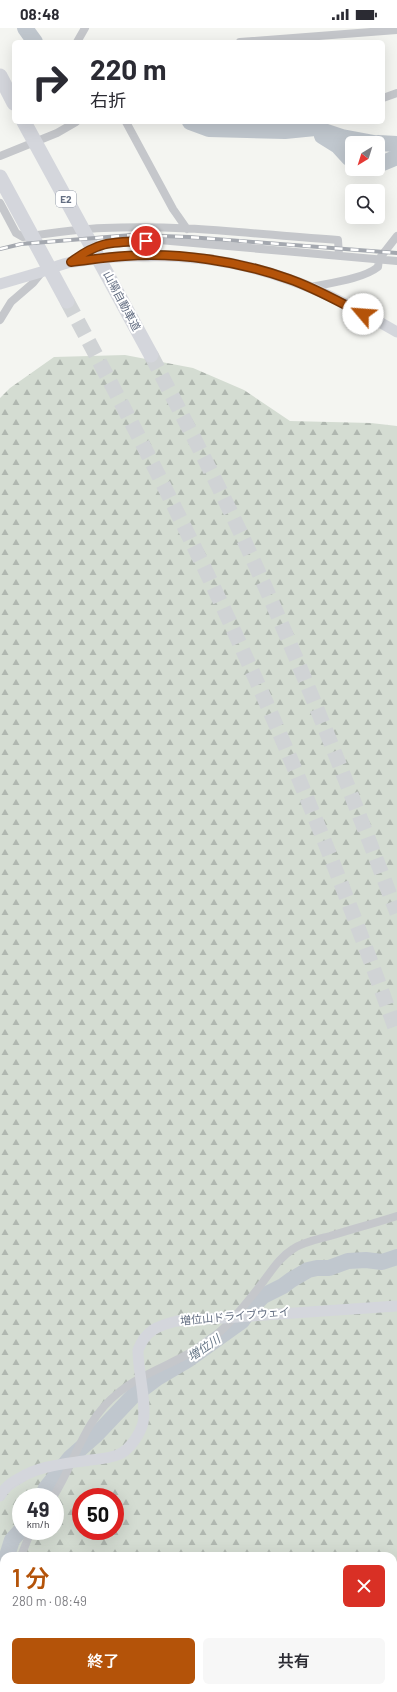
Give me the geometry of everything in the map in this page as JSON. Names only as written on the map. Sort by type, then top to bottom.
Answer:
[{"type":"highway","points":[[0,76],[12,99]]},
{"type":"highway","name":"山陽自動車道","points":[[25,124],[151,355]]},
{"type":"highway","points":[[0,178],[67,301]]},
{"type":"street","points":[[78,40],[86,28]]},
{"type":"street","points":[[285,40],[308,32],[397,30]]},
{"type":"street","points":[[385,97],[397,93]]},
{"type":"street","points":[[0,156],[57,133],[73,124]]},
{"type":"street","points":[[127,125],[174,209],[187,229]]},
{"type":"street","points":[[0,203],[16,233],[23,237],[54,232],[104,228],[187,229],[338,240],[339,255]]},
{"type":"street","points":[[311,288],[358,276],[374,270],[378,267],[379,259],[397,236]]},
{"type":"street","points":[[71,262],[94,246],[119,241],[160,240],[397,261]]},
{"type":"street","points":[[0,284],[71,262],[126,256],[170,256],[211,260],[271,273],[311,288],[397,332]]},
{"type":"street","points":[[0,320],[11,302],[33,283],[42,272]]},
{"type":"street","points":[[59,1488],[80,1442],[96,1416],[118,1393],[155,1369],[193,1351],[211,1340],[244,1305],[280,1260],[294,1248],[397,1216]]},
{"type":"street","name":"増位山ドライブウェイ","points":[[0,1496],[11,1483],[29,1472],[48,1467],[109,1458],[120,1454],[128,1448],[138,1436],[143,1424],[144,1411],[138,1350],[142,1341],[150,1331],[160,1326],[177,1321],[397,1306]]},
{"type":"street","points":[[23,1552],[27,1540]]},
{"type":"green space","points":[[125,355],[193,368],[244,390],[290,421],[371,423],[397,426],[397,1552],[0,1552],[0,398],[10,388],[54,357]]},
{"type":"waterway","points":[[25,28],[34,40]]},
{"type":"waterway","points":[[195,124],[209,129],[285,131],[315,128],[345,138]]},
{"type":"waterway","points":[[322,136],[338,146],[345,154]]},
{"type":"waterway","points":[[385,143],[397,144]]},
{"type":"waterway","points":[[385,162],[397,157]]},
{"type":"waterway","name":"増位川","points":[[46,1488],[70,1458],[96,1435],[133,1396],[157,1378],[189,1359],[242,1321],[251,1308],[263,1296],[283,1286],[308,1270],[329,1268],[348,1261],[366,1260],[382,1262],[397,1257]]},
{"type":"waterway","name":"増位川","points":[[8,1552],[12,1540]]},
{"type":"tunnel","points":[[67,301],[161,480],[206,570],[248,662],[288,753],[326,846],[397,1033]]},
{"type":"tunnel","points":[[151,355],[225,500],[288,639],[326,730],[397,913]]},
{"type":"railway","points":[[0,249],[21,244],[132,235],[189,237],[397,253]]},
{"type":"route","points":[[146,241],[119,241],[94,246],[86,250],[71,262],[126,256],[170,256],[211,260],[271,273],[289,279],[311,288],[363,314]]}]
